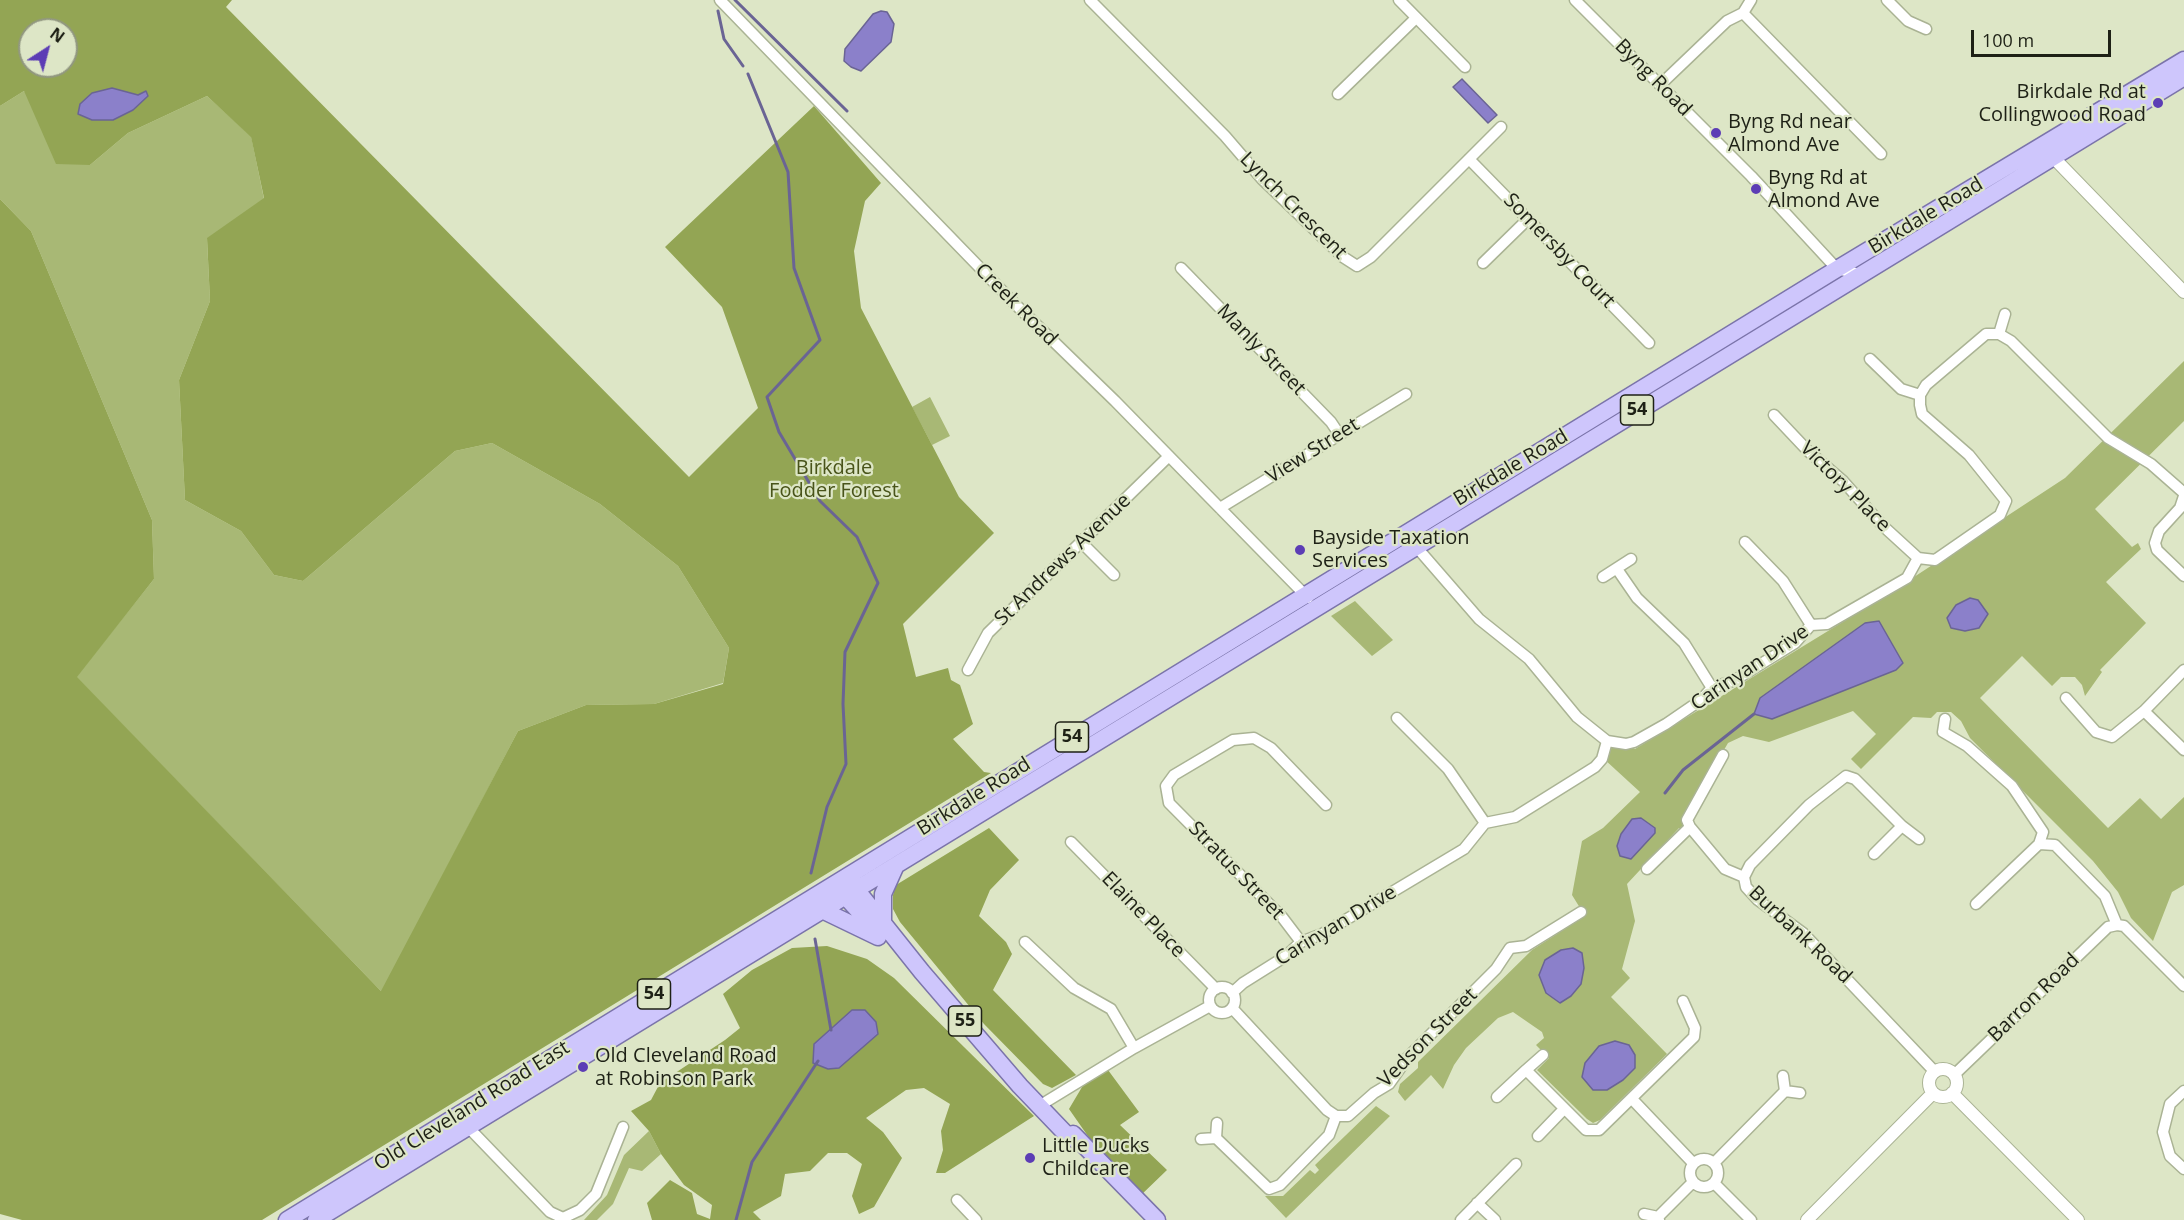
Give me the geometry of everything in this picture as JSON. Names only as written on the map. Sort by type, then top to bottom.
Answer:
[{"type":"main road","name":"Birkdale Road","points":[[847,888],[1311,600],[1860,274],[2184,60]]},
{"type":"main road","name":"Birkdale Road","points":[[1410,540],[1836,269],[2184,77]]},
{"type":"main road","name":"Birkdale Road","points":[[847,888],[896,865],[1311,600]]},
{"type":"main road","points":[[884,923],[883,894],[896,865]]},
{"type":"main road","name":"Old Cleveland Road East","points":[[316,1220],[822,910],[847,888]]},
{"type":"main road","name":"Old Cleveland Road East","points":[[287,1220],[847,888]]},
{"type":"main road","name":"55","points":[[847,888],[884,923],[922,972],[1051,1118],[1157,1220]]},
{"type":"main road","name":"55","points":[[847,888],[886,941],[922,972]]},
{"type":"main road","points":[[822,910],[886,941]]},
{"type":"main road","name":"55","points":[[1009,1070],[1044,1103],[1078,1142]]},
{"type":"street","name":"Creek Road","points":[[720,0],[923,210],[1311,600]]},
{"type":"street","name":"Lynch Crescent","points":[[1090,0],[1225,136],[1262,179],[1343,257],[1357,266],[1371,257],[1501,128]]},
{"type":"street","points":[[1399,0],[1465,68]]},
{"type":"street","name":"Byng Road","points":[[1575,0],[1774,200],[1836,269]]},
{"type":"street","points":[[1660,85],[1727,21],[1743,13],[1751,0]]},
{"type":"street","points":[[1887,0],[1908,21],[1926,29]]},
{"type":"street","points":[[1743,13],[1881,154]]},
{"type":"street","points":[[1338,94],[1416,18]]},
{"type":"street","points":[[2047,152],[2184,292]]},
{"type":"street","name":"Somersby Court","points":[[1469,159],[1649,343]]},
{"type":"street","points":[[1484,263],[1528,219]]},
{"type":"street","name":"Manly Street","points":[[1181,268],[1331,422],[1339,434]]},
{"type":"street","points":[[1836,269],[1860,274]]},
{"type":"street","points":[[1999,334],[2006,314]]},
{"type":"street","points":[[1918,558],[1935,560],[2000,515],[2006,501],[1969,455],[1922,414],[1920,395],[1926,385],[1957,356],[1986,334],[1999,334],[2011,341],[2108,438],[2151,464],[2184,495],[2180,508],[2160,531],[2155,543],[2157,550],[2184,576]]},
{"type":"street","points":[[1870,359],[1901,389],[1920,395]]},
{"type":"street","name":"View Street","points":[[1220,508],[1406,394]]},
{"type":"street","name":"Victory Place","points":[[1774,415],[1808,451],[1843,481],[1883,526],[1918,558]]},
{"type":"street","name":"St Andrews Avenue","points":[[968,670],[988,633],[1169,456]]},
{"type":"street","points":[[1397,718],[1448,769],[1485,823],[1515,817],[1595,767],[1602,759],[1607,741],[1577,717],[1529,658],[1479,619],[1410,540]]},
{"type":"street","points":[[1745,542],[1783,581],[1811,625]]},
{"type":"street","points":[[1082,543],[1114,575]]},
{"type":"street","name":"Carinyan Drive","points":[[1607,741],[1626,744],[1634,742],[1701,700],[1712,688],[1735,680],[1795,643],[1811,625],[1827,624],[1907,578],[1918,558]]},
{"type":"street","points":[[1603,577],[1631,559]]},
{"type":"street","points":[[1617,568],[1637,598],[1684,644],[1712,688]]},
{"type":"street","points":[[2066,698],[2096,732],[2107,738],[2123,730],[2184,670]]},
{"type":"street","points":[[2144,711],[2184,750]]},
{"type":"street","points":[[1945,718],[1939,736],[1967,746],[2012,786],[2043,832],[2039,844],[1976,904]]},
{"type":"street","name":"Stratus Street","points":[[1301,942],[1282,917],[1169,802],[1166,793],[1169,780],[1233,740],[1254,738],[1271,748],[1326,805]]},
{"type":"street","points":[[1647,869],[1690,827],[1687,820],[1723,755]]},
{"type":"street","points":[[1744,878],[1750,865],[1809,805],[1846,776],[1855,779],[1902,826],[1919,839]]},
{"type":"street","name":"Carinyan Drive","points":[[1232,993],[1243,983],[1287,956],[1301,942],[1322,934],[1464,849],[1485,823]]},
{"type":"street","points":[[1874,854],[1902,826]]},
{"type":"street","name":"Burbank Road","points":[[1690,827],[1725,869],[1744,878],[1746,887],[1758,900],[1803,933],[1935,1072]]},
{"type":"street","name":"Elaine Place","points":[[1071,842],[1215,989]]},
{"type":"street","points":[[2039,844],[2055,845],[2105,896],[2117,925],[2124,926],[2184,986]]},
{"type":"street","name":"Vedson Street","points":[[1336,1116],[1348,1116],[1374,1093],[1389,1084],[1408,1058],[1496,969],[1510,948],[1526,946],[1581,912]]},
{"type":"street","name":"Barron Road","points":[[1954,1075],[2108,927],[2117,925]]},
{"type":"street","points":[[1025,942],[1074,988],[1111,1009],[1134,1048]]},
{"type":"street","points":[[1225,988],[1232,993],[1234,1000],[1232,1008],[1221,1013],[1210,1006],[1209,999],[1215,989],[1225,988]]},
{"type":"street","points":[[1526,1070],[1587,1131],[1596,1132],[1694,1037],[1695,1028],[1683,1001]]},
{"type":"street","points":[[1044,1103],[1134,1048],[1210,1006]]},
{"type":"street","points":[[1201,1139],[1216,1138],[1269,1189],[1280,1185],[1329,1135],[1336,1116],[1327,1110],[1232,1008]]},
{"type":"street","points":[[1497,1097],[1543,1055]]},
{"type":"street","points":[[1947,1070],[1954,1075],[1956,1086],[1953,1093],[1945,1097],[1933,1093],[1929,1082],[1935,1072],[1947,1070]]},
{"type":"street","points":[[1783,1076],[1785,1091]]},
{"type":"street","points":[[1785,1091],[1800,1093]]},
{"type":"street","points":[[1714,1162],[1785,1091]]},
{"type":"street","points":[[2184,1091],[2170,1104],[2163,1132],[2170,1156],[2184,1169]]},
{"type":"street","points":[[1807,1220],[1933,1093]]},
{"type":"street","points":[[1953,1093],[2078,1220]]},
{"type":"street","points":[[1632,1099],[1693,1163]]},
{"type":"street","points":[[1538,1136],[1564,1109]]},
{"type":"street","points":[[1216,1138],[1217,1124]]},
{"type":"street","points":[[468,1127],[550,1212],[563,1218],[580,1210],[596,1194],[623,1127]]},
{"type":"street","points":[[1703,1158],[1714,1162],[1718,1170],[1714,1183],[1706,1187],[1693,1182],[1690,1171],[1693,1163],[1703,1158]]},
{"type":"street","points":[[1461,1220],[1516,1164]]},
{"type":"street","points":[[1644,1214],[1658,1219],[1693,1182]]},
{"type":"street","points":[[1714,1183],[1751,1220]]},
{"type":"street","points":[[957,1200],[970,1218]]},
{"type":"street","points":[[1477,1203],[1495,1220]]},
{"type":"green space","name":"Birkdale Fodder Forest","points":[[0,0],[232,0],[226,7],[689,477],[758,408],[722,307],[665,247],[814,106],[881,183],[865,201],[854,251],[861,308],[959,497],[994,533],[903,624],[916,677],[948,668],[951,680],[960,685],[973,724],[953,739],[984,772],[991,773],[262,1220],[22,1220],[0,1214],[0,199],[31,231],[152,520],[154,579],[77,677],[381,991],[518,731],[586,705],[654,704],[723,684],[729,648],[678,566],[600,504],[492,443],[455,451],[303,581],[274,575],[241,531],[185,500],[179,380],[210,301],[207,238],[264,198],[251,137],[207,96],[128,133],[90,165],[56,164],[24,91],[0,106]]},
{"type":"green space","points":[[24,91],[90,165],[128,133],[207,96],[251,136],[264,199],[207,239],[210,301],[179,380],[185,500],[241,531],[274,575],[303,581],[455,451],[492,443],[600,504],[678,566],[729,648],[723,683],[654,704],[586,705],[518,731],[382,992],[76,677],[154,579],[152,520],[31,231],[0,199],[0,106]]},
{"type":"green space","points":[[2184,361],[2184,421],[2095,509],[2132,547],[2138,543],[2141,549],[2106,582],[2146,623],[2100,670],[2102,672],[2085,696],[2082,685],[2075,677],[2061,677],[2052,686],[2022,656],[1980,698],[2108,828],[2140,798],[2161,819],[2184,797],[2184,885],[2172,892],[2153,941],[2131,918],[2118,892],[2093,861],[1970,738],[1961,721],[1951,712],[1937,712],[1931,718],[1913,717],[1861,769],[1851,759],[1876,734],[1853,711],[1769,742],[1743,736],[1728,743],[1691,807],[1687,826],[1682,831],[1679,828],[1627,884],[1635,921],[1622,969],[1630,978],[1611,997],[1667,1054],[1600,1120],[1593,1123],[1587,1119],[1537,1070],[1549,1058],[1536,1045],[1544,1038],[1542,1032],[1513,1012],[1498,1018],[1466,1048],[1454,1065],[1443,1089],[1431,1075],[1405,1101],[1398,1092],[1400,1084],[1418,1068],[1418,1062],[1532,950],[1585,916],[1572,895],[1582,841],[1603,828],[1640,792],[1604,759],[1610,743],[1628,745],[1635,749],[1882,598],[2065,478]]},
{"type":"green space","points":[[930,397],[950,436],[932,445],[912,407]]},
{"type":"green space","points":[[1355,601],[1393,640],[1372,656],[1331,616]]},
{"type":"green space","points":[[989,828],[1019,860],[990,890],[979,916],[1006,942],[1012,954],[993,990],[1076,1075],[1052,1088],[1043,1084],[984,1024],[900,922],[893,909],[896,885]]},
{"type":"green space","points":[[827,946],[867,959],[894,978],[1034,1116],[945,1173],[936,1173],[943,1150],[941,1131],[950,1104],[924,1088],[906,1090],[866,1118],[883,1132],[902,1158],[874,1207],[859,1214],[852,1196],[862,1164],[847,1153],[828,1153],[810,1171],[785,1174],[781,1196],[753,1212],[761,1220],[652,1220],[647,1203],[670,1180],[692,1193],[697,1214],[710,1219],[712,1205],[684,1185],[661,1154],[649,1131],[631,1111],[651,1100],[660,1083],[740,1028],[723,994],[752,970],[792,948]]},
{"type":"green space","points":[[1108,1070],[1139,1112],[1120,1125],[1167,1170],[1139,1197],[1113,1172],[1069,1109],[1085,1082]]},
{"type":"green space","points":[[1376,1106],[1390,1116],[1286,1218],[1265,1196],[1283,1196],[1310,1170],[1315,1174],[1319,1170],[1315,1165]]},
{"type":"green space","points":[[649,1131],[661,1154],[642,1171],[629,1168],[613,1204],[597,1220],[584,1220],[607,1195],[624,1155]]},
{"type":"shaded area","points":[[881,11],[887,12],[894,24],[891,42],[861,71],[851,67],[844,61],[845,49],[873,14]]},
{"type":"shaded area","points":[[1462,79],[1497,115],[1488,123],[1453,87]]},
{"type":"shaded area","points":[[112,88],[138,95],[146,91],[148,96],[133,110],[113,120],[92,120],[78,114],[80,104],[92,93]]},
{"type":"shaded area","points":[[1970,598],[1978,600],[1988,614],[1979,628],[1965,631],[1951,628],[1947,618],[1956,605]]},
{"type":"shaded area","points":[[1879,621],[1903,663],[1896,670],[1772,719],[1754,714],[1760,698],[1865,623]]},
{"type":"shaded area","points":[[1641,818],[1655,828],[1655,833],[1631,859],[1620,856],[1617,846],[1621,834],[1632,819]]},
{"type":"shaded area","points":[[1573,948],[1582,953],[1584,968],[1581,984],[1571,996],[1560,1003],[1546,993],[1539,975],[1545,960],[1561,950]]},
{"type":"shaded area","points":[[852,1010],[865,1010],[876,1022],[878,1034],[839,1068],[828,1069],[813,1063],[814,1044]]},
{"type":"shaded area","points":[[1615,1041],[1629,1045],[1635,1055],[1635,1068],[1623,1080],[1607,1090],[1593,1090],[1582,1077],[1585,1063],[1599,1046]]},
{"type":"waterway","points":[[735,0],[847,111]]},
{"type":"waterway","points":[[718,11],[724,39],[743,66]]},
{"type":"waterway","points":[[748,74],[788,172],[794,268],[820,340],[767,397],[779,432],[820,501],[857,537],[878,583],[845,652],[843,704],[846,764],[827,807],[811,873]]},
{"type":"waterway","points":[[1665,793],[1683,770],[1754,714]]},
{"type":"waterway","points":[[815,939],[831,1030]]},
{"type":"waterway","points":[[736,1220],[752,1162],[818,1061]]},
{"type":"place","name":"Birkdale Rd at Collingwood Road","points":[[2158,103]]},
{"type":"place","name":"Byng Rd near Almond Ave","points":[[1716,133]]},
{"type":"place","name":"Byng Rd at Almond Ave","points":[[1756,189]]},
{"type":"place","name":"Bayside Taxation Services","points":[[1300,550]]},
{"type":"place","name":"Old Cleveland Road at Robinson Park","points":[[583,1067]]},
{"type":"place","name":"Little Ducks Childcare","points":[[1030,1158]]}]
